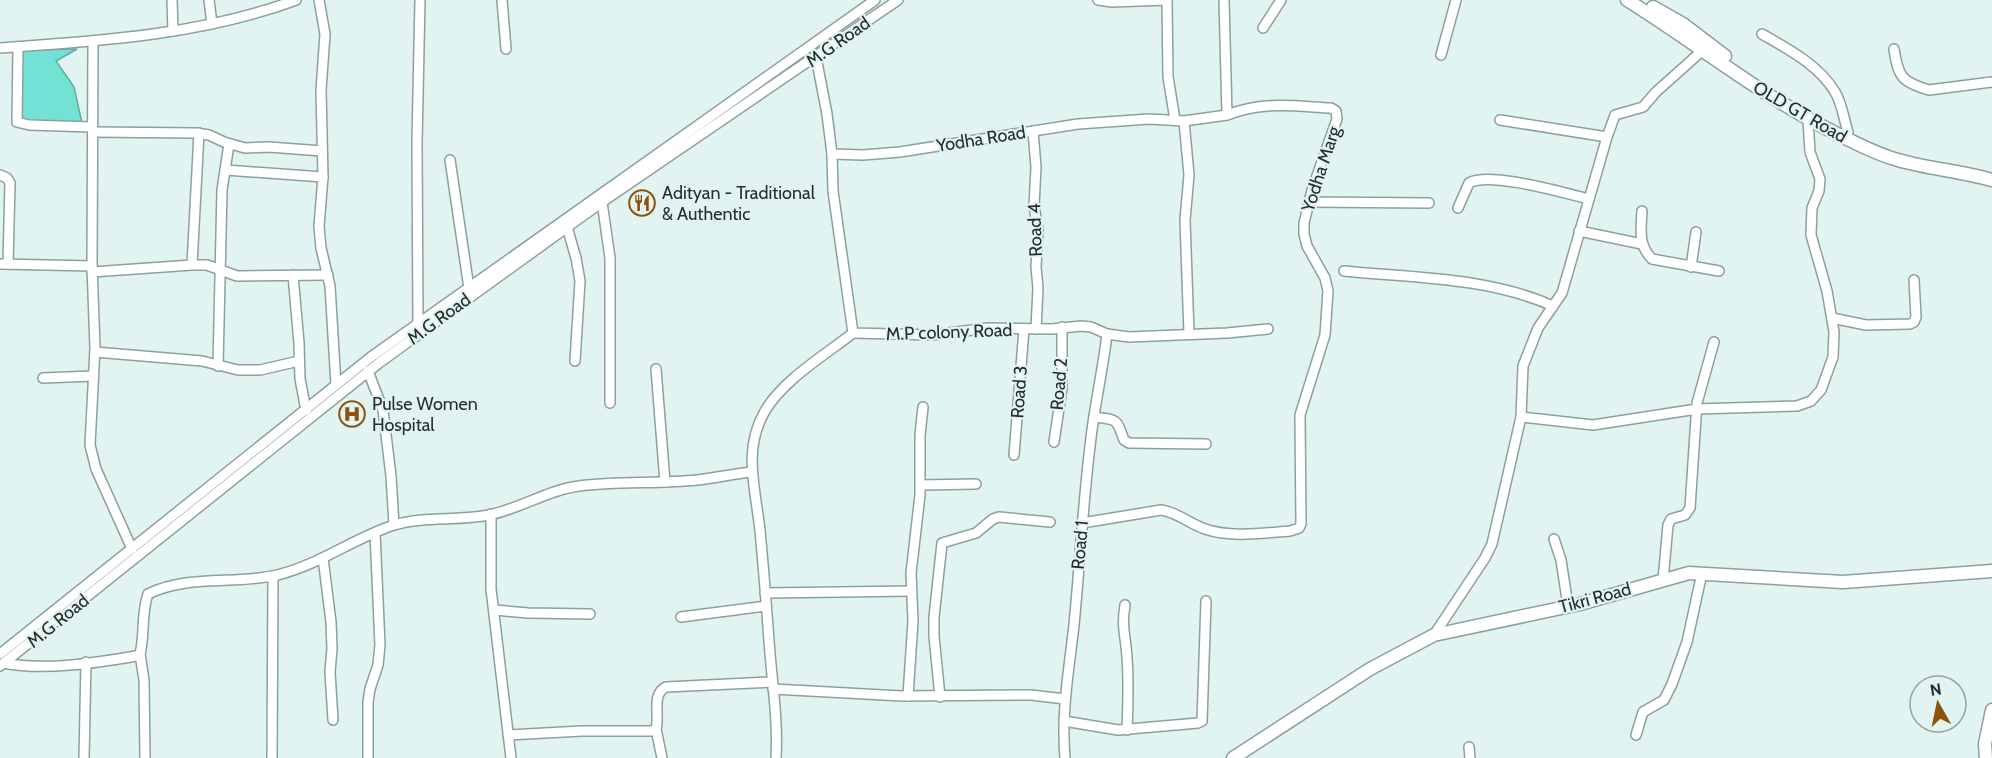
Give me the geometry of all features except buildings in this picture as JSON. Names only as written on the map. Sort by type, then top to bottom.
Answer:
[{"type":"street","points":[[172,0],[173,31]]},
{"type":"street","points":[[209,0],[212,24]]},
{"type":"street","points":[[0,48],[93,41],[173,31],[247,16],[296,0]]},
{"type":"street","points":[[320,0],[325,34],[321,90],[323,177],[320,226],[321,248],[328,275],[336,385]]},
{"type":"street","points":[[418,324],[417,131],[420,0]]},
{"type":"street","points":[[502,0],[506,49]]},
{"type":"street","name":"M.G Road","points":[[1,661],[132,549],[336,385],[368,367],[874,0]]},
{"type":"street","name":"M.G Road","points":[[1,661],[368,367],[418,324],[469,288],[567,227],[898,0]]},
{"type":"street","points":[[1098,0],[1112,2],[1167,0],[1168,77],[1180,120],[1189,182],[1185,220],[1189,334]]},
{"type":"street","points":[[1224,0],[1227,115]]},
{"type":"street","points":[[1263,28],[1281,0]]},
{"type":"street","points":[[1441,55],[1456,0]]},
{"type":"street","name":"OLD GT Road","points":[[1627,0],[1656,8],[1703,50],[1753,86],[1808,120],[1897,160],[1992,180]]},
{"type":"street","name":"OLD GT Road","points":[[1642,0],[1683,24],[1758,80],[1848,132],[1900,154],[1992,173]]},
{"type":"street","points":[[1762,34],[1796,54],[1826,79],[1836,94],[1848,132]]},
{"type":"street","points":[[93,41],[92,269],[95,352],[90,436],[96,469],[132,549]]},
{"type":"street","points":[[18,46],[17,122],[24,125],[93,130],[199,133],[245,148],[269,147],[322,151]]},
{"type":"street","points":[[1894,49],[1900,76],[1919,88],[1929,90],[1992,82]]},
{"type":"street","points":[[1434,635],[1492,544],[1521,417],[1523,366],[1538,328],[1562,293],[1606,137],[1615,115],[1643,108],[1656,92],[1703,50]]},
{"type":"street","points":[[776,758],[773,686],[760,529],[751,472],[753,441],[765,410],[777,395],[853,333],[833,191],[828,114],[816,57]]},
{"type":"street","name":"Yodha Marg","points":[[1082,523],[1161,510],[1171,512],[1203,529],[1218,532],[1278,532],[1299,528],[1302,516],[1300,415],[1325,335],[1328,291],[1325,278],[1307,246],[1304,234],[1309,202],[1338,119],[1336,111],[1331,108],[1275,104],[1242,109],[1227,115]]},
{"type":"street","name":"Yodha Road","points":[[832,154],[863,155],[900,152],[1078,124],[1160,118],[1180,120],[1227,115]]},
{"type":"street","points":[[1500,120],[1606,137]]},
{"type":"street","points":[[1521,417],[1593,425],[1697,409],[1797,406],[1811,401],[1821,390],[1833,357],[1834,332],[1827,291],[1811,235],[1812,208],[1819,191],[1820,179],[1810,152],[1808,120]]},
{"type":"street","name":"Road 4","points":[[1033,131],[1036,167],[1034,206],[1038,230],[1036,329]]},
{"type":"street","points":[[192,265],[199,133]]},
{"type":"street","points":[[218,366],[222,190],[229,144]]},
{"type":"street","points":[[450,160],[469,288]]},
{"type":"street","points":[[226,170],[323,177]]},
{"type":"street","points":[[0,175],[7,178],[10,183],[4,264],[92,269],[207,265],[237,276],[328,275]]},
{"type":"street","points":[[1458,208],[1469,183],[1480,178],[1511,181],[1589,199]]},
{"type":"street","points":[[602,202],[610,258],[610,403]]},
{"type":"street","points":[[1309,202],[1429,203]]},
{"type":"street","points":[[1642,211],[1640,235],[1645,253],[1652,260],[1719,272]]},
{"type":"street","points":[[567,227],[580,281],[575,361]]},
{"type":"street","points":[[1579,231],[1642,244]]},
{"type":"street","points":[[1691,267],[1696,232]]},
{"type":"street","points":[[1344,271],[1486,285],[1517,292],[1553,306]]},
{"type":"street","points":[[293,275],[300,379],[306,410]]},
{"type":"street","points":[[1832,318],[1866,325],[1910,324],[1916,318],[1914,280]]},
{"type":"street","name":"Road 2","points":[[1054,442],[1062,388],[1062,327]]},
{"type":"street","name":"M.P colony Road","points":[[853,333],[933,335],[988,328],[1091,327],[1107,334],[1129,337],[1268,329]]},
{"type":"street","name":"Road 3","points":[[1014,455],[1024,329]]},
{"type":"street","name":"Road 1","points":[[1065,758],[1065,699],[1082,523],[1094,417],[1107,334]]},
{"type":"street","points":[[1663,580],[1668,525],[1671,519],[1685,515],[1690,508],[1697,409],[1714,342]]},
{"type":"street","points":[[95,352],[202,361],[238,370],[260,370],[299,361]]},
{"type":"street","points":[[368,367],[383,410],[394,525]]},
{"type":"street","points":[[656,369],[665,482]]},
{"type":"street","points":[[43,378],[93,376]]},
{"type":"street","points":[[908,696],[913,621],[911,591],[921,485],[920,435],[923,407]]},
{"type":"street","points":[[1094,417],[1116,422],[1120,426],[1124,440],[1129,443],[1206,444]]},
{"type":"street","points":[[144,758],[144,680],[140,654],[148,594],[172,585],[218,579],[252,579],[273,576],[323,558],[394,525],[491,514],[578,486],[699,480],[751,472]]},
{"type":"street","points":[[921,485],[976,484]]},
{"type":"street","points":[[491,514],[491,589],[511,758]]},
{"type":"street","points":[[940,697],[934,617],[942,543],[960,540],[976,533],[999,517],[1050,522]]},
{"type":"street","points":[[368,758],[368,702],[378,665],[380,645],[375,533]]},
{"type":"street","points":[[1554,539],[1561,560],[1568,606]]},
{"type":"street","points":[[323,558],[332,622],[330,672],[333,720]]},
{"type":"street","name":"Tikri Road","points":[[1233,758],[1370,669],[1434,635],[1568,606],[1689,573],[1843,582],[1992,571]]},
{"type":"street","points":[[1636,735],[1644,712],[1664,700],[1672,684],[1687,642],[1702,573]]},
{"type":"street","points":[[272,758],[273,576]]},
{"type":"street","points":[[765,593],[911,591]]},
{"type":"street","points":[[1064,721],[1127,730],[1202,721],[1206,601]]},
{"type":"street","points":[[1125,605],[1123,633],[1128,674],[1127,730]]},
{"type":"street","points":[[681,618],[766,606]]},
{"type":"street","points":[[495,610],[590,614]]},
{"type":"street","points":[[1,661],[23,667],[126,658],[140,654]]},
{"type":"street","points":[[84,758],[86,662]]},
{"type":"street","points":[[662,758],[656,729],[658,695],[660,690],[666,687],[773,686],[908,696],[1031,695],[1065,699]]},
{"type":"street","points":[[1986,758],[1985,744],[1992,710]]},
{"type":"street","points":[[508,735],[656,729]]},
{"type":"street","points":[[1469,747],[1470,758]]},
{"type":"shaded area","points":[[77,49],[56,61],[74,87],[82,123],[24,121],[18,116],[20,53],[23,50]]},
{"type":"place","name":"Adityan - Traditional & Authentic","points":[[642,203]]},
{"type":"place","name":"Pulse Women Hospital","points":[[352,414]]}]
